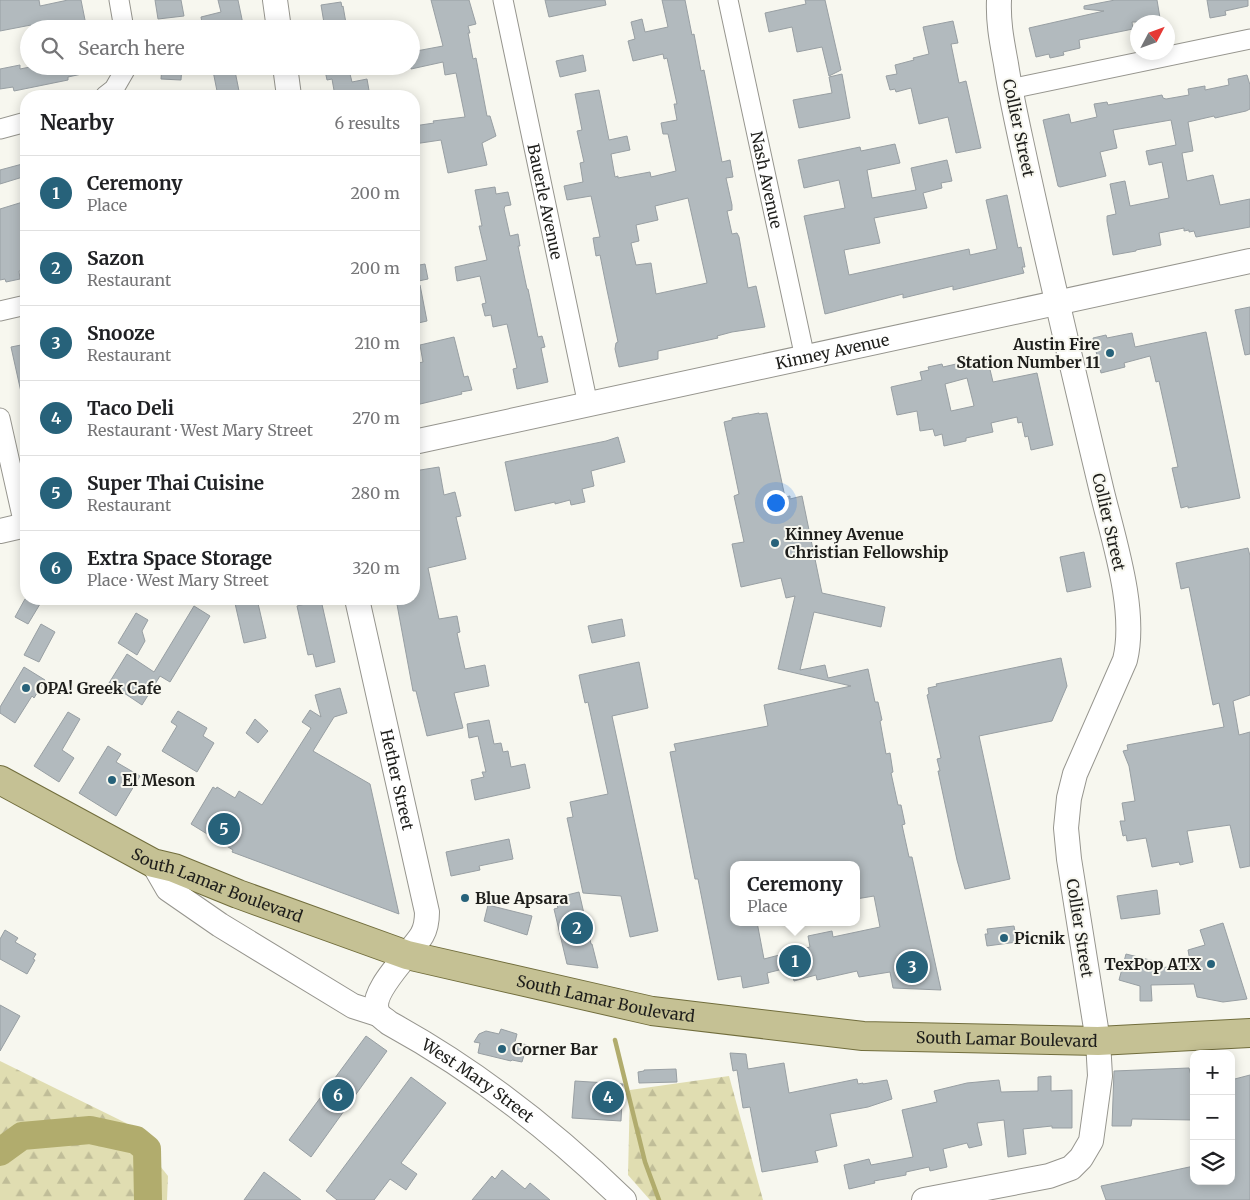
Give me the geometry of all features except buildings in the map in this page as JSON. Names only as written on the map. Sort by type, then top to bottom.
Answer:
[{"type":"main road","name":"South Lamar Boulevard","points":[[0,780],[153,863],[174,868],[238,894],[407,955],[652,1011],[862,1036],[1098,1041],[1250,1033]]},
{"type":"street","points":[[119,0],[122,20]]},
{"type":"street","points":[[275,0],[278,20]]},
{"type":"street","name":"Bauerle Avenue","points":[[503,0],[588,405]]},
{"type":"street","name":"Nash Avenue","points":[[728,0],[806,358]]},
{"type":"street","name":"Collier Street","points":[[924,1200],[1049,1176],[1071,1168],[1081,1158],[1091,1141],[1100,1076],[1098,1041],[1069,859],[1066,828],[1069,798],[1075,774],[1125,660],[1128,647],[1129,615],[1117,554],[1056,302],[1010,90],[998,20],[1000,0]]},
{"type":"street","points":[[1010,90],[1250,39]]},
{"type":"street","points":[[113,90],[122,75]]},
{"type":"street","points":[[286,75],[288,90]]},
{"type":"street","points":[[0,129],[20,124]]},
{"type":"street","name":"Kinney Avenue","points":[[420,441],[1250,261]]},
{"type":"street","points":[[0,311],[20,306]]},
{"type":"street","points":[[0,418],[20,504]]},
{"type":"street","points":[[0,531],[20,526]]},
{"type":"street","name":"Hether Street","points":[[357,605],[427,912],[427,923],[423,934],[407,955]]},
{"type":"street","name":"West Mary Street","points":[[153,863],[168,889],[220,925],[353,1006],[378,1014],[389,1023],[464,1068],[588,1165],[624,1200]]},
{"type":"street","points":[[378,1014],[376,1005],[381,990],[407,955]]},
{"type":"green space","points":[[0,1061],[126,1123],[168,1176],[167,1200],[0,1200]]},
{"type":"green space","points":[[729,1076],[763,1200],[650,1200],[628,1175],[630,1090]]},
{"type":"waterway","points":[[615,1040],[645,1162],[659,1200]]},
{"type":"waterway","points":[[0,1152],[22,1136],[90,1130],[136,1140],[147,1149],[148,1200]]},
{"type":"place","name":"Austin Fire Station Number 11","points":[[1110,353]]},
{"type":"place","name":"Kinney Avenue Christian Fellowship","points":[[775,543]]},
{"type":"place","name":"OPA! Greek Cafe","points":[[26,688]]},
{"type":"place","name":"El Meson","points":[[112,780]]},
{"type":"place","name":"Super Thai Cuisine","points":[[224,829]]},
{"type":"place","name":"Blue Apsara","points":[[465,898]]},
{"type":"place","name":"Sazon","points":[[577,928]]},
{"type":"place","name":"Picnik","points":[[1004,938]]},
{"type":"place","name":"Ceremony","points":[[795,961]]},
{"type":"place","name":"TexPop ATX","points":[[1211,964]]},
{"type":"place","name":"Snooze","points":[[912,967]]},
{"type":"place","name":"Corner Bar","points":[[502,1049]]},
{"type":"place","name":"Extra Space Storage","points":[[338,1095]]},
{"type":"place","name":"Taco Deli","points":[[608,1097]]}]
